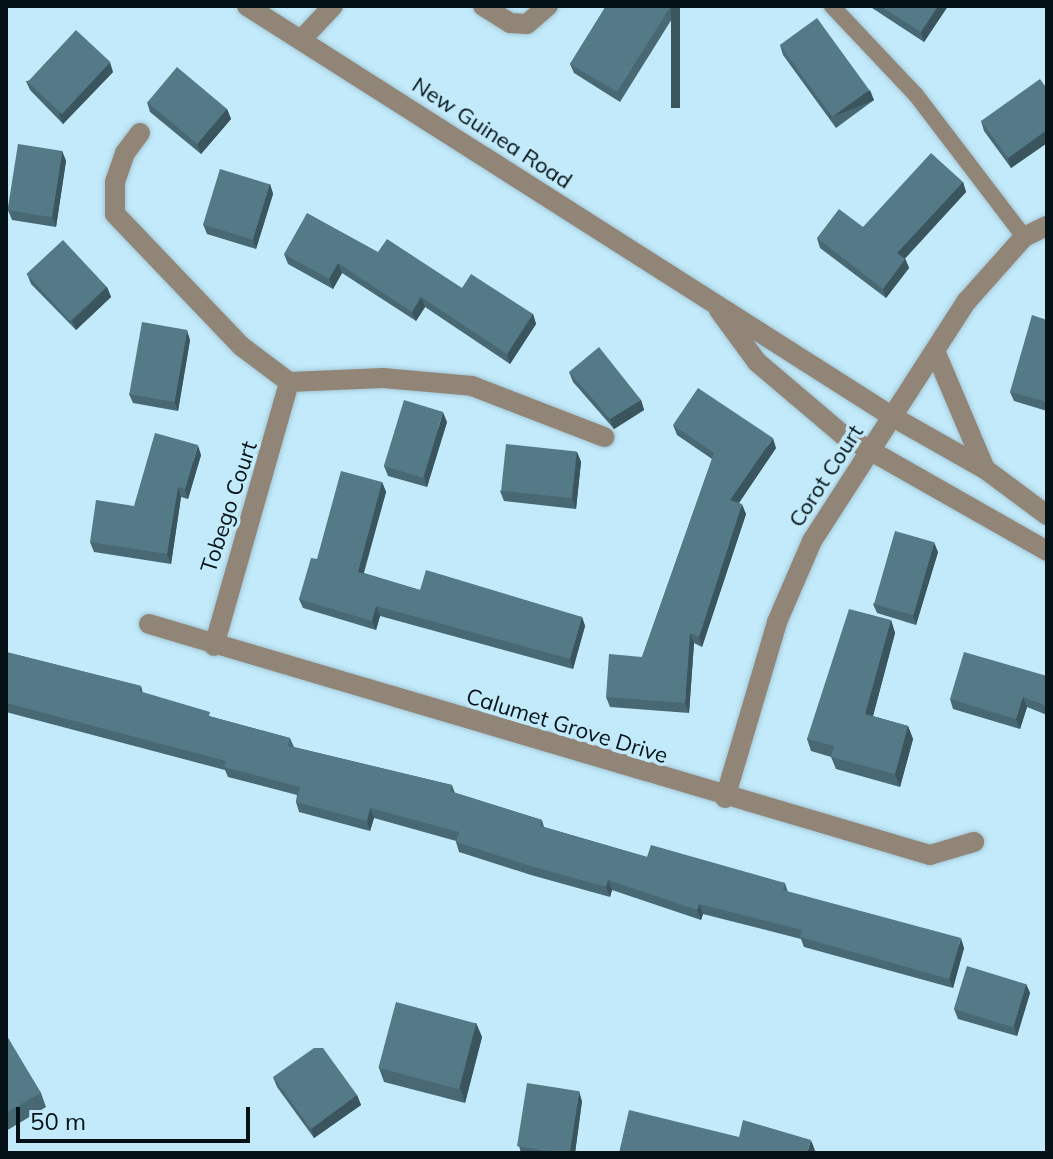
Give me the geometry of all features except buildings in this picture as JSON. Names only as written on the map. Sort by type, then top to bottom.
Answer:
[{"type":"street","name":"New Guinea Road","points":[[247,6],[893,417],[985,469],[1047,515]]},
{"type":"street","points":[[302,39],[333,6]]},
{"type":"street","points":[[483,6],[510,23],[527,24],[548,6]]},
{"type":"street","points":[[140,133],[125,153],[115,182],[115,214],[241,346],[289,382],[383,378],[472,386],[604,437]]},
{"type":"street","name":"Corot Court","points":[[725,798],[793,575],[984,277],[1024,237],[1047,226]]},
{"type":"street","name":"New Guinea Road","points":[[712,300],[757,362],[870,453],[1047,551]]},
{"type":"street","points":[[935,351],[985,469]]},
{"type":"street","name":"Tobego Court","points":[[214,646],[289,382]]},
{"type":"street","name":"Calumet Grove Drive","points":[[149,624],[725,798],[930,855],[974,842]]},
{"type":"lane","points":[[832,6],[916,95],[1024,237]]}]
